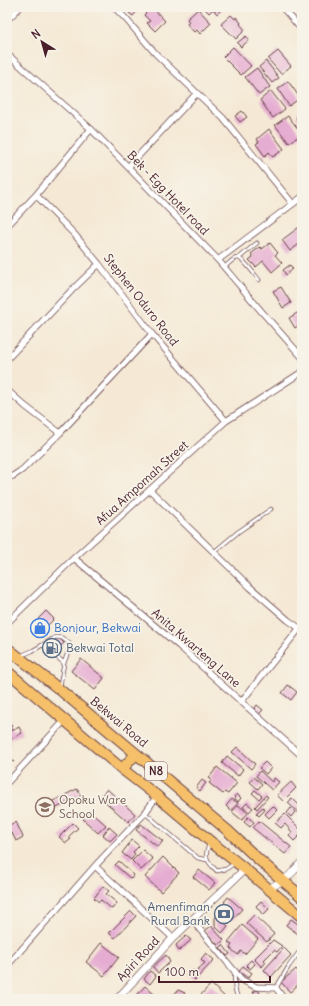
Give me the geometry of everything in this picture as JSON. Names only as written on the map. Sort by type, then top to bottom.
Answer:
[{"type":"highway","name":"Bekwai Road","points":[[7,648],[59,689],[227,830],[302,897]]},
{"type":"highway","name":"N8","points":[[7,671],[122,769],[157,796],[302,917]]},
{"type":"highway","points":[[122,769],[136,754]]},
{"type":"street","points":[[7,20],[20,7]]},
{"type":"street","points":[[114,7],[156,54],[223,118],[293,204]]},
{"type":"street","points":[[282,7],[302,30]]},
{"type":"street","name":"Bek - Egg Hotel road","points":[[7,54],[91,129],[128,167],[218,260],[302,357]]},
{"type":"street","points":[[128,167],[197,93]]},
{"type":"street","points":[[7,226],[36,196],[91,129]]},
{"type":"street","name":"Stephen Oduro Road","points":[[36,196],[75,235],[152,334],[226,421]]},
{"type":"street","points":[[218,260],[302,197]]},
{"type":"street","points":[[7,359],[73,289],[99,264]]},
{"type":"street","points":[[7,477],[13,476],[22,470],[60,433],[152,334]]},
{"type":"street","name":"Afua Ampomah Street","points":[[7,623],[74,558],[226,421],[302,372]]},
{"type":"street","points":[[7,390],[60,433]]},
{"type":"street","points":[[150,490],[250,587],[300,629],[241,702]]},
{"type":"street","name":"Anita Kwarteng Lane","points":[[74,558],[179,646],[302,756]]},
{"type":"street","points":[[7,783],[65,720]]},
{"type":"street","points":[[7,966],[95,866],[145,813],[157,796]]},
{"type":"street","points":[[269,889],[294,871],[302,862]]},
{"type":"street","points":[[95,866],[173,938]]},
{"type":"street","name":"Apiri Road","points":[[117,999],[173,938],[245,869]]},
{"type":"street","points":[[192,920],[242,980],[256,987],[276,988],[284,999]]},
{"type":"lane","points":[[224,268],[257,243]]},
{"type":"lane","points":[[239,258],[259,280]]},
{"type":"lane","points":[[214,552],[238,532],[271,509]]},
{"type":"lane","points":[[18,657],[58,636],[68,642],[70,647],[64,663],[59,689]]},
{"type":"lane","points":[[43,645],[64,663]]},
{"type":"lane","points":[[145,813],[198,858],[208,860]]},
{"type":"lane","points":[[211,842],[207,848],[207,856],[209,864],[216,871],[226,869],[236,862]]},
{"type":"lane","points":[[276,988],[302,948]]},
{"type":"lane","points":[[234,971],[235,989],[238,999]]},
{"type":"path","points":[[7,756],[20,768]]},
{"type":"building","points":[[152,7],[165,21],[155,31],[147,23],[150,21],[144,15]]},
{"type":"building","points":[[203,7],[224,7],[217,14],[213,9],[209,13]]},
{"type":"building","points":[[133,8],[137,11],[133,16],[129,13]]},
{"type":"building","points":[[198,9],[211,23],[200,34],[197,30],[194,32],[187,24],[189,22],[187,19]]},
{"type":"building","points":[[231,15],[235,19],[236,17],[245,30],[236,39],[221,24]]},
{"type":"building","points":[[246,36],[249,40],[241,47],[237,43]]},
{"type":"building","points":[[233,47],[251,66],[241,75],[223,57]]},
{"type":"building","points":[[278,51],[291,66],[281,74],[268,59]]},
{"type":"building","points":[[266,61],[279,78],[272,83],[259,67]]},
{"type":"building","points":[[257,68],[270,87],[259,95],[245,77]]},
{"type":"building","points":[[288,81],[300,98],[289,106],[278,89]]},
{"type":"building","points":[[271,91],[285,109],[273,118],[260,100]]},
{"type":"building","points":[[242,111],[247,117],[240,122],[235,116]]},
{"type":"building","points":[[302,113],[302,125],[296,117]]},
{"type":"building","points":[[288,116],[302,134],[289,143],[275,125]]},
{"type":"building","points":[[269,129],[284,149],[273,157],[269,152],[265,156],[256,144],[259,142],[257,139]]},
{"type":"building","points":[[302,225],[302,242],[290,251],[282,240]]},
{"type":"building","points":[[270,243],[278,253],[275,255],[282,263],[272,272],[263,261],[256,267],[249,260],[253,257],[251,254],[260,247],[262,249]]},
{"type":"building","points":[[290,265],[293,269],[286,275],[283,270]]},
{"type":"building","points":[[281,287],[291,303],[283,308],[273,291]]},
{"type":"building","points":[[302,310],[302,323],[295,328],[289,318]]},
{"type":"building","points":[[46,611],[54,619],[39,634],[34,629],[41,622],[38,619]]},
{"type":"building","points":[[58,637],[64,643],[54,652],[48,647]]},
{"type":"building","points":[[81,659],[104,678],[95,690],[71,671]]},
{"type":"building","points":[[288,685],[297,692],[291,700],[282,693]]},
{"type":"building","points":[[257,705],[263,710],[259,714],[254,709]]},
{"type":"building","points":[[9,722],[12,726],[10,727],[12,731],[19,727],[22,733],[9,740],[11,743],[7,745],[7,723]]},
{"type":"building","points":[[237,747],[255,764],[251,769],[232,752]]},
{"type":"building","points":[[227,756],[243,769],[238,776],[222,763]]},
{"type":"building","points":[[265,762],[271,768],[266,774],[259,768]]},
{"type":"building","points":[[217,767],[237,783],[228,794],[225,792],[223,794],[209,783],[212,780],[209,778]]},
{"type":"building","points":[[260,771],[272,782],[274,778],[279,782],[272,790],[256,776]]},
{"type":"building","points":[[254,777],[262,784],[258,789],[250,782]]},
{"type":"building","points":[[202,780],[206,783],[200,791],[196,788]]},
{"type":"building","points":[[291,782],[296,788],[283,801],[277,795]]},
{"type":"building","points":[[77,789],[81,796],[44,814],[41,807]]},
{"type":"building","points":[[107,789],[135,814],[128,822],[100,797]]},
{"type":"building","points":[[255,790],[262,796],[259,799],[252,793]]},
{"type":"building","points":[[237,794],[241,798],[238,802],[234,797]]},
{"type":"building","points":[[266,795],[268,797],[257,809],[255,807]]},
{"type":"building","points":[[292,798],[302,808],[302,816],[288,803]]},
{"type":"building","points":[[232,799],[238,803],[231,811],[226,806]]},
{"type":"building","points":[[247,803],[253,808],[249,812],[243,807]]},
{"type":"building","points":[[238,805],[248,813],[242,820],[232,812]]},
{"type":"building","points":[[273,806],[277,810],[269,818],[265,814]]},
{"type":"building","points":[[263,807],[265,810],[259,816],[256,813]]},
{"type":"building","points":[[291,808],[295,812],[291,817],[287,813]]},
{"type":"building","points":[[90,811],[106,825],[98,833],[83,819]]},
{"type":"building","points":[[285,814],[302,831],[302,833],[294,841],[289,836],[292,832],[285,824],[281,828],[275,823]]},
{"type":"building","points":[[248,817],[254,822],[250,827],[244,822]]},
{"type":"building","points":[[259,821],[291,847],[285,854],[253,828]]},
{"type":"building","points":[[16,822],[23,837],[16,841],[12,833],[7,835],[7,828],[10,826],[9,825]]},
{"type":"building","points":[[73,823],[78,828],[68,837],[71,839],[66,843],[59,837]]},
{"type":"building","points":[[141,824],[163,841],[158,847],[136,830]]},
{"type":"building","points":[[109,827],[117,834],[110,841],[103,835]]},
{"type":"building","points":[[132,840],[139,846],[133,852],[135,854],[131,860],[122,853]]},
{"type":"building","points":[[143,850],[153,859],[141,870],[132,861]]},
{"type":"building","points":[[163,857],[179,873],[161,892],[145,877]]},
{"type":"building","points":[[119,861],[134,875],[131,879],[115,865]]},
{"type":"building","points":[[199,870],[215,883],[209,890],[193,877]]},
{"type":"building","points":[[103,886],[109,891],[106,894],[117,903],[112,909],[101,900],[99,902],[94,898]]},
{"type":"building","points":[[228,897],[242,909],[232,920],[227,915],[222,921],[228,926],[222,933],[215,926],[215,918],[227,905],[224,902]]},
{"type":"building","points":[[261,901],[269,909],[263,915],[256,906]]},
{"type":"building","points":[[131,911],[136,916],[115,938],[109,933]]},
{"type":"building","points":[[254,915],[274,934],[267,942],[246,923]]},
{"type":"building","points":[[291,919],[302,927],[302,937],[286,925]]},
{"type":"building","points":[[242,925],[258,939],[245,954],[241,951],[238,955],[230,948],[232,945],[228,942]]},
{"type":"building","points":[[211,926],[224,940],[218,945],[205,931]]},
{"type":"building","points":[[186,936],[191,940],[179,951],[176,945]]},
{"type":"building","points":[[273,940],[282,946],[277,952],[274,950],[264,960],[266,962],[262,967],[254,959]]},
{"type":"building","points":[[101,943],[119,957],[104,976],[86,962]]},
{"type":"building","points":[[223,945],[230,954],[227,956],[220,948]]},
{"type":"building","points":[[284,948],[291,955],[271,977],[264,970]]},
{"type":"building","points":[[206,953],[214,960],[195,980],[189,974],[193,970],[195,972],[205,963],[201,959]]},
{"type":"building","points":[[166,955],[170,962],[158,973],[153,967]]},
{"type":"building","points":[[251,960],[255,964],[250,969],[246,965]]},
{"type":"building","points":[[243,966],[252,973],[248,978],[239,972]]},
{"type":"building","points":[[296,969],[302,976],[302,981],[290,992],[281,982]]},
{"type":"building","points":[[150,971],[156,976],[150,984],[144,979]]},
{"type":"building","points":[[211,984],[227,999],[197,999]]},
{"type":"building","points":[[145,986],[155,995],[152,999],[141,999],[137,995]]},
{"type":"building","points":[[178,990],[185,993],[180,999],[170,999]]},
{"type":"building","points":[[258,990],[262,997],[269,993],[271,997],[267,999],[257,999],[253,992]]},
{"type":"place","name":"Bonjour, Bekwai","points":[[40,628]]},
{"type":"place","name":"Bekwai Total","points":[[52,648]]},
{"type":"place","name":"Opoku Ware School","points":[[45,807]]},
{"type":"place","name":"Amenfiman Rural Bank","points":[[224,914]]}]
